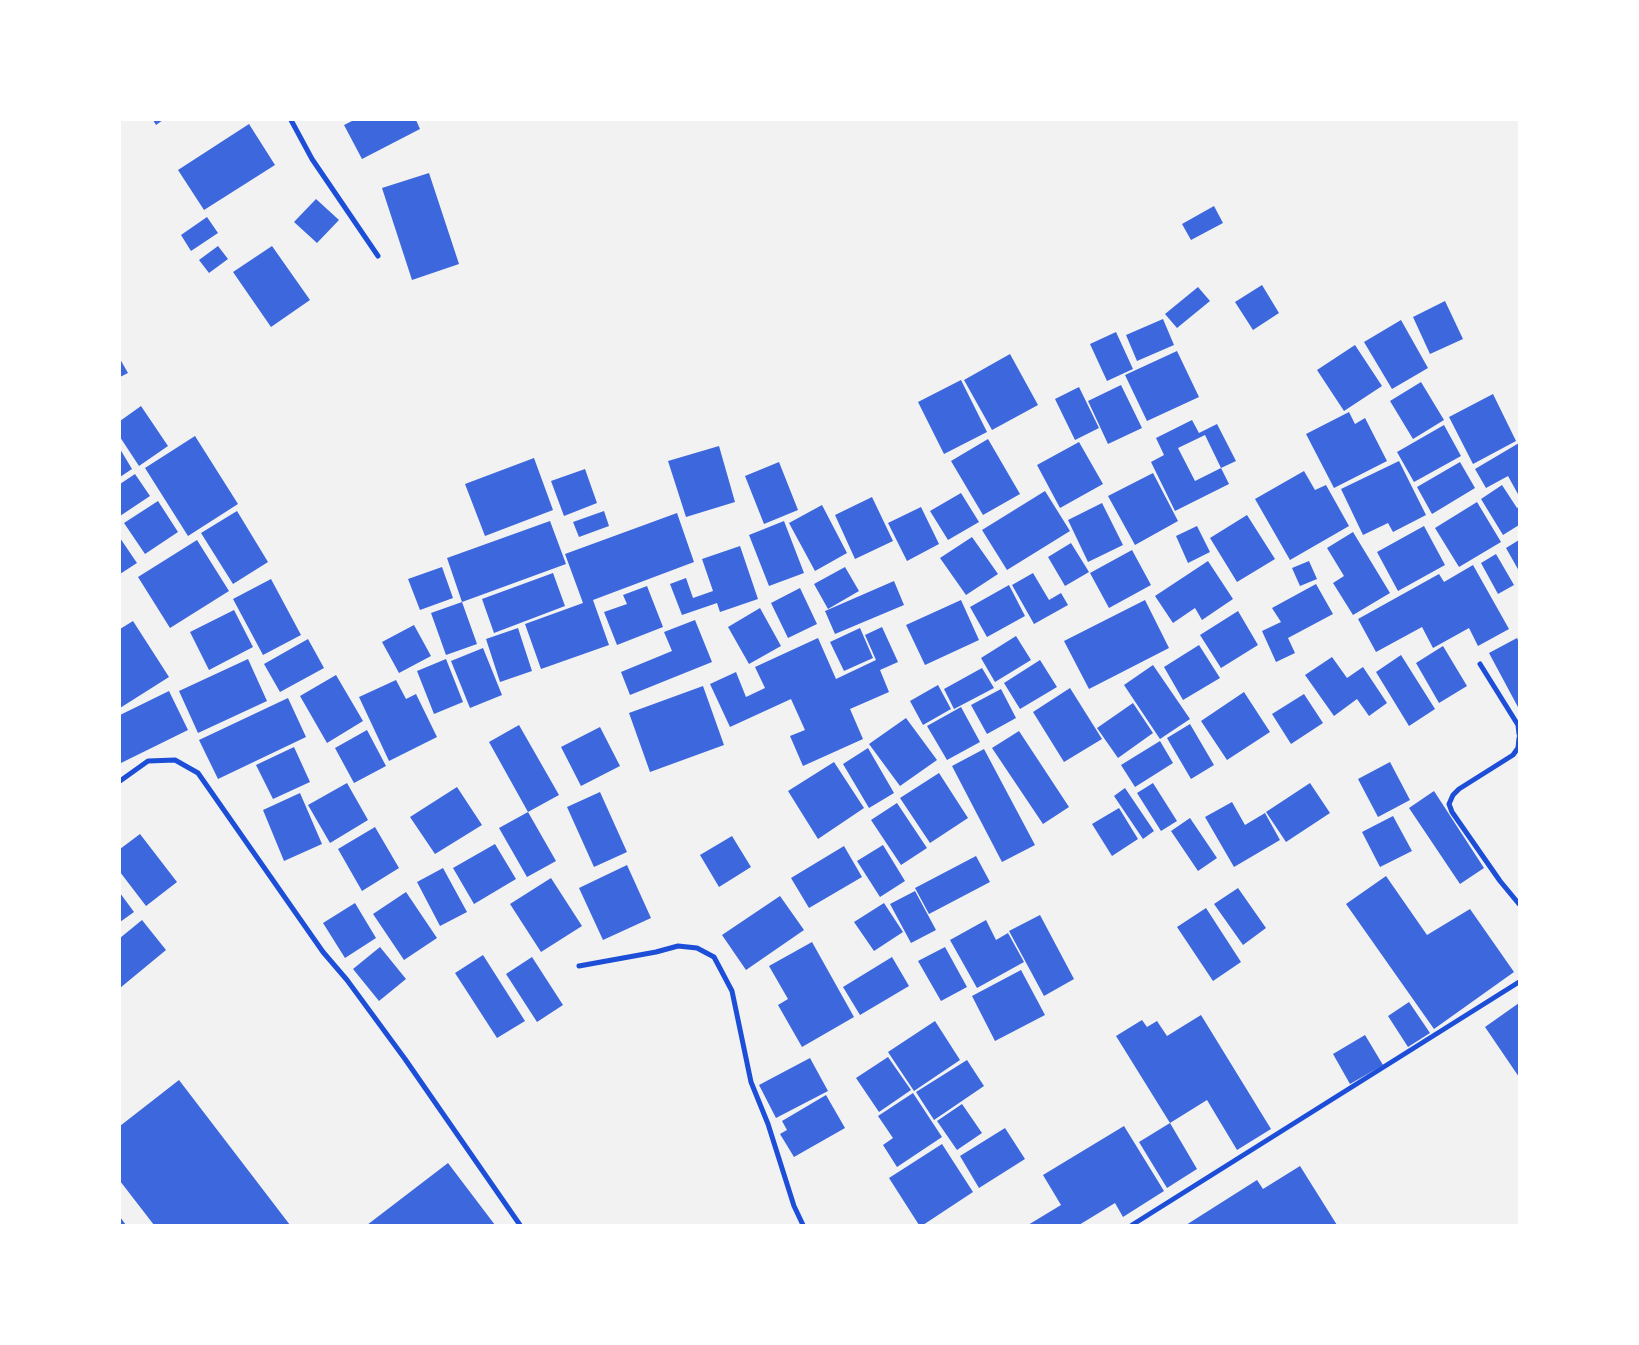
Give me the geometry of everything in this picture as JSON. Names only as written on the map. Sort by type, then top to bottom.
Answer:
[{"type":"street","points":[[291,120],[312,159],[378,256]]},
{"type":"street","points":[[1480,664],[1518,725],[1518,748],[1513,755],[1459,789],[1453,794],[1450,804],[1452,812],[1519,904]]},
{"type":"street","points":[[120,781],[148,761],[175,760],[198,774],[322,952],[347,980],[405,1059],[520,1225]]},
{"type":"street","points":[[579,966],[678,946],[697,948],[714,957],[732,991],[751,1082],[768,1124],[794,1206],[804,1225]]},
{"type":"street","points":[[1132,1225],[1519,982]]},
{"type":"building","points":[[153,120],[163,120],[156,125]]},
{"type":"building","points":[[354,120],[416,120],[420,129],[362,159],[344,125]]},
{"type":"building","points":[[249,124],[275,165],[204,210],[178,170]]},
{"type":"building","points":[[429,173],[459,264],[412,280],[382,188]]},
{"type":"building","points":[[316,199],[339,220],[317,243],[294,222]]},
{"type":"building","points":[[1214,206],[1223,223],[1191,240],[1182,224]]},
{"type":"building","points":[[207,217],[218,233],[191,251],[181,235]]},
{"type":"building","points":[[218,246],[228,259],[209,273],[199,260]]},
{"type":"building","points":[[272,246],[310,300],[271,327],[233,272]]},
{"type":"building","points":[[1262,285],[1279,313],[1253,330],[1235,302]]},
{"type":"building","points":[[1198,287],[1210,301],[1177,328],[1165,314]]},
{"type":"building","points":[[1445,301],[1463,339],[1430,354],[1413,317]]},
{"type":"building","points":[[1163,319],[1174,345],[1137,361],[1126,335]]},
{"type":"building","points":[[1401,320],[1428,368],[1392,389],[1364,342]]},
{"type":"building","points":[[1116,332],[1133,369],[1107,381],[1090,344]]},
{"type":"building","points":[[1355,345],[1382,386],[1344,411],[1317,370]]},
{"type":"building","points":[[1177,351],[1199,397],[1147,421],[1125,375]]},
{"type":"building","points":[[1010,354],[1038,405],[992,430],[964,380]]},
{"type":"building","points":[[120,359],[128,373],[120,377]]},
{"type":"building","points":[[961,380],[987,432],[944,454],[918,402]]},
{"type":"building","points":[[1421,382],[1444,420],[1413,439],[1390,401]]},
{"type":"building","points":[[1121,385],[1142,428],[1108,444],[1088,401]]},
{"type":"building","points":[[1079,387],[1099,428],[1075,440],[1055,399]]},
{"type":"building","points":[[1493,394],[1516,441],[1473,464],[1449,417]]},
{"type":"building","points":[[141,406],[168,446],[139,466],[120,437],[120,421]]},
{"type":"building","points":[[1349,412],[1355,424],[1365,418],[1387,461],[1334,488],[1306,434]]},
{"type":"building","points":[[1192,420],[1199,433],[1217,424],[1236,461],[1221,468],[1229,484],[1175,511],[1151,462],[1164,455],[1156,438]],"holes":[[[1205,435],[1221,468],[1195,481],[1178,448]]]},
{"type":"building","points":[[1444,425],[1461,456],[1414,482],[1397,452]]},
{"type":"building","points":[[195,436],[238,504],[188,536],[145,468]]},
{"type":"building","points":[[988,439],[1020,494],[983,515],[951,461]]},
{"type":"building","points":[[1079,442],[1103,484],[1060,508],[1037,465]]},
{"type":"building","points":[[1519,443],[1519,496],[1508,476],[1486,488],[1475,469]]},
{"type":"building","points":[[719,446],[735,502],[686,517],[668,461]]},
{"type":"building","points":[[120,449],[132,469],[120,477]]},
{"type":"building","points":[[534,458],[553,510],[485,536],[465,484]]},
{"type":"building","points":[[1399,461],[1426,515],[1393,532],[1388,523],[1363,535],[1341,489]]},
{"type":"building","points":[[779,462],[798,510],[764,524],[745,476]]},
{"type":"building","points":[[1460,462],[1475,488],[1432,514],[1417,487]]},
{"type":"building","points":[[585,469],[597,503],[564,516],[551,481]]},
{"type":"building","points":[[1304,471],[1315,490],[1326,485],[1349,526],[1290,560],[1255,499]]},
{"type":"building","points":[[1153,473],[1178,521],[1135,545],[1108,496]]},
{"type":"building","points":[[135,474],[150,496],[120,516],[120,484]]},
{"type":"building","points":[[1502,485],[1517,508],[1519,507],[1519,525],[1503,535],[1481,499]]},
{"type":"building","points":[[1045,491],[1070,531],[1007,570],[982,530]]},
{"type":"building","points":[[961,493],[979,522],[948,540],[930,511]]},
{"type":"building","points":[[872,497],[893,541],[855,559],[835,515]]},
{"type":"building","points":[[158,501],[178,532],[145,554],[124,523]]},
{"type":"building","points":[[1477,502],[1501,542],[1459,567],[1435,528]]},
{"type":"building","points":[[1102,503],[1123,545],[1088,562],[1068,520]]},
{"type":"building","points":[[822,505],[847,553],[815,571],[789,523]]},
{"type":"building","points":[[921,507],[939,544],[907,561],[888,523]]},
{"type":"building","points":[[237,511],[268,562],[233,584],[201,533]]},
{"type":"building","points":[[604,511],[609,526],[579,537],[573,522]]},
{"type":"building","points":[[677,513],[694,562],[593,600],[609,645],[541,669],[525,624],[583,603],[565,554]]},
{"type":"building","points":[[1247,515],[1275,559],[1237,582],[1210,538]]},
{"type":"building","points":[[550,521],[566,564],[462,602],[447,558]]},
{"type":"building","points":[[784,521],[804,573],[769,586],[749,535]]},
{"type":"building","points":[[1197,526],[1210,552],[1188,563],[1176,536]]},
{"type":"building","points":[[1424,526],[1445,565],[1398,591],[1377,552]]},
{"type":"building","points":[[1353,532],[1390,593],[1353,615],[1333,583],[1344,576],[1327,548]]},
{"type":"building","points":[[972,537],[998,574],[966,595],[940,558]]},
{"type":"building","points":[[120,538],[137,563],[120,574]]},
{"type":"building","points":[[197,540],[229,591],[170,628],[138,577]]},
{"type":"building","points":[[1519,540],[1519,571],[1506,548]]},
{"type":"building","points":[[1071,543],[1089,572],[1065,586],[1048,557]]},
{"type":"building","points":[[740,546],[758,599],[720,612],[717,603],[682,615],[670,584],[686,578],[693,598],[713,591],[702,559]]},
{"type":"building","points":[[1132,550],[1151,585],[1109,608],[1090,573]]},
{"type":"building","points":[[1496,554],[1514,585],[1498,594],[1481,563]]},
{"type":"building","points":[[1208,561],[1233,599],[1202,620],[1195,608],[1173,623],[1155,596]]},
{"type":"building","points":[[1309,561],[1317,579],[1300,586],[1292,568]]},
{"type":"building","points":[[1473,565],[1509,629],[1478,646],[1469,628],[1433,648],[1422,627],[1376,652],[1358,619],[1439,574],[1444,582]]},
{"type":"building","points":[[442,567],[453,598],[420,610],[408,579]]},
{"type":"building","points":[[845,567],[859,591],[828,609],[814,584]]},
{"type":"building","points":[[553,573],[565,606],[494,633],[482,599]]},
{"type":"building","points":[[1033,573],[1049,600],[1061,593],[1068,605],[1034,624],[1012,585]]},
{"type":"building","points":[[271,579],[301,635],[263,655],[233,599]]},
{"type":"building","points":[[894,581],[904,605],[835,634],[825,611]]},
{"type":"building","points":[[1316,584],[1333,614],[1288,638],[1295,653],[1276,662],[1262,631],[1281,622],[1272,608]]},
{"type":"building","points":[[1009,585],[1025,616],[987,637],[970,607]]},
{"type":"building","points":[[647,586],[663,627],[617,645],[604,612],[627,604],[623,595]]},
{"type":"building","points":[[800,588],[817,624],[788,638],[771,603]]},
{"type":"building","points":[[961,600],[979,640],[925,665],[906,625]]},
{"type":"building","points":[[1145,600],[1169,648],[1089,689],[1064,641]]},
{"type":"building","points":[[462,602],[477,644],[446,655],[431,613]]},
{"type":"building","points":[[760,608],[781,646],[749,664],[728,627]]},
{"type":"building","points":[[234,610],[253,647],[209,670],[190,632]]},
{"type":"building","points":[[1238,611],[1258,645],[1221,668],[1200,635]]},
{"type":"building","points":[[695,620],[712,662],[630,695],[621,672],[672,651],[664,632]]},
{"type":"building","points":[[133,621],[169,677],[120,708],[120,629]]},
{"type":"building","points":[[414,625],[431,656],[399,673],[382,642]]},
{"type":"building","points":[[882,627],[898,662],[880,670],[889,692],[850,709],[863,739],[803,766],[790,736],[805,730],[791,699],[730,727],[710,684],[736,672],[746,697],[765,688],[755,667],[818,638],[836,679],[876,660],[865,635]]},
{"type":"building","points":[[518,628],[532,671],[500,682],[486,639]]},
{"type":"building","points":[[860,628],[873,658],[844,671],[830,642]]},
{"type":"building","points":[[1016,636],[1031,660],[995,682],[981,658]]},
{"type":"building","points":[[1517,638],[1519,642],[1519,709],[1489,653]]},
{"type":"building","points":[[308,639],[324,668],[280,692],[264,664]]},
{"type":"building","points":[[1199,645],[1220,678],[1183,700],[1164,667]]},
{"type":"building","points":[[1443,646],[1467,686],[1439,703],[1416,663]]},
{"type":"building","points":[[483,648],[502,695],[470,708],[451,661]]},
{"type":"building","points":[[1401,655],[1435,709],[1409,726],[1376,672]]},
{"type":"building","points":[[1332,657],[1347,678],[1363,667],[1387,703],[1369,716],[1357,699],[1334,716],[1305,675]]},
{"type":"building","points":[[248,659],[267,701],[198,733],[179,691]]},
{"type":"building","points":[[446,659],[463,702],[434,714],[417,671]]},
{"type":"building","points":[[1040,660],[1057,687],[1020,709],[1004,683]]},
{"type":"building","points":[[1153,665],[1190,719],[1160,739],[1124,685]]},
{"type":"building","points":[[982,668],[994,688],[954,709],[944,689]]},
{"type":"building","points":[[336,675],[363,721],[327,743],[300,696]]},
{"type":"building","points":[[396,680],[406,699],[416,694],[437,737],[389,761],[359,697]]},
{"type":"building","points":[[938,685],[951,709],[923,725],[910,701]]},
{"type":"building","points":[[703,686],[724,745],[650,772],[629,713]]},
{"type":"building","points":[[1070,688],[1102,739],[1064,762],[1033,712]]},
{"type":"building","points":[[1001,689],[1016,718],[987,734],[971,705]]},
{"type":"building","points":[[169,691],[188,730],[121,763],[120,715]]},
{"type":"building","points":[[1244,692],[1270,732],[1227,760],[1201,721]]},
{"type":"building","points":[[1304,694],[1323,723],[1291,744],[1272,714]]},
{"type":"building","points":[[288,698],[306,737],[218,779],[199,740]]},
{"type":"building","points":[[1133,703],[1153,733],[1118,758],[1097,728]]},
{"type":"building","points":[[961,707],[980,742],[947,760],[927,726]]},
{"type":"building","points":[[906,718],[937,760],[900,786],[869,744]]},
{"type":"building","points":[[1190,724],[1214,765],[1191,779],[1167,738]]},
{"type":"building","points":[[519,725],[559,795],[528,812],[489,742]]},
{"type":"building","points":[[600,727],[620,766],[581,786],[561,747]]},
{"type":"building","points":[[367,730],[386,766],[354,783],[335,748]]},
{"type":"building","points":[[1019,731],[1069,807],[1043,824],[992,748]]},
{"type":"building","points":[[1160,741],[1173,763],[1135,787],[1121,765]]},
{"type":"building","points":[[294,747],[310,782],[273,799],[256,765]]},
{"type":"building","points":[[868,748],[894,793],[869,808],[843,764]]},
{"type":"building","points":[[984,749],[1035,845],[1002,862],[952,766]]},
{"type":"building","points":[[834,762],[864,808],[818,839],[788,791]]},
{"type":"building","points":[[1390,762],[1410,800],[1378,817],[1358,779]]},
{"type":"building","points":[[939,773],[968,818],[930,843],[900,798]]},
{"type":"building","points":[[347,783],[368,820],[330,843],[308,805]]},
{"type":"building","points":[[1153,783],[1177,821],[1161,831],[1137,793]]},
{"type":"building","points":[[1310,783],[1330,813],[1286,842],[1266,812]]},
{"type":"building","points":[[457,787],[482,825],[435,854],[410,817]]},
{"type":"building","points":[[1125,788],[1154,831],[1143,839],[1114,796]]},
{"type":"building","points":[[1434,791],[1484,868],[1460,884],[1409,808]]},
{"type":"building","points":[[600,792],[627,852],[594,867],[567,807]]},
{"type":"building","points":[[300,793],[322,844],[284,861],[263,810]]},
{"type":"building","points":[[1232,802],[1245,825],[1265,813],[1280,840],[1234,867],[1205,817]]},
{"type":"building","points":[[897,803],[927,848],[901,865],[871,820]]},
{"type":"building","points":[[1119,808],[1138,839],[1112,856],[1092,824]]},
{"type":"building","points":[[528,812],[556,861],[527,877],[499,828]]},
{"type":"building","points":[[1393,816],[1412,851],[1380,867],[1362,832]]},
{"type":"building","points":[[1190,818],[1217,858],[1198,871],[1171,831]]},
{"type":"building","points":[[375,827],[399,868],[362,891],[338,849]]},
{"type":"building","points":[[140,834],[177,882],[146,906],[120,872],[120,849]]},
{"type":"building","points":[[732,836],[751,867],[719,887],[700,855]]},
{"type":"building","points":[[495,844],[516,879],[474,904],[453,868]]},
{"type":"building","points":[[883,845],[905,881],[880,897],[857,861]]},
{"type":"building","points":[[844,846],[862,877],[809,908],[791,878]]},
{"type":"building","points":[[976,856],[990,882],[929,914],[915,888]]},
{"type":"building","points":[[627,865],[651,918],[603,940],[579,888]]},
{"type":"building","points":[[443,868],[467,912],[440,926],[417,882]]},
{"type":"building","points":[[1386,876],[1427,935],[1470,909],[1514,972],[1434,1029],[1346,904]]},
{"type":"building","points":[[551,878],[582,926],[541,952],[510,904]]},
{"type":"building","points":[[1238,888],[1266,928],[1243,945],[1214,904]]},
{"type":"building","points":[[915,891],[936,930],[911,943],[890,904]]},
{"type":"building","points":[[406,892],[437,938],[404,960],[373,914]]},
{"type":"building","points":[[120,893],[134,912],[120,922]]},
{"type":"building","points":[[780,896],[804,930],[746,970],[722,935]]},
{"type":"building","points":[[355,903],[376,938],[345,958],[323,923]]},
{"type":"building","points":[[884,903],[903,932],[874,951],[854,922]]},
{"type":"building","points":[[1206,908],[1241,962],[1213,981],[1177,927]]},
{"type":"building","points":[[1040,915],[1074,979],[1044,996],[1009,931]]},
{"type":"building","points":[[142,920],[166,950],[120,988],[120,938]]},
{"type":"building","points":[[986,920],[996,940],[1008,933],[1024,962],[977,988],[950,940]]},
{"type":"building","points":[[812,942],[854,1017],[802,1047],[778,1005],[788,999],[769,966]]},
{"type":"building","points":[[380,947],[406,979],[379,1001],[353,969]]},
{"type":"building","points":[[945,947],[967,987],[941,1001],[918,961]]},
{"type":"building","points":[[483,955],[525,1021],[497,1038],[455,973]]},
{"type":"building","points":[[532,957],[563,1005],[537,1022],[506,974]]},
{"type":"building","points":[[892,957],[909,986],[860,1015],[843,987]]},
{"type":"building","points":[[1021,970],[1045,1015],[995,1041],[972,996]]},
{"type":"building","points":[[1409,1002],[1430,1033],[1408,1047],[1388,1016]]},
{"type":"building","points":[[1519,1003],[1519,1077],[1485,1027]]},
{"type":"building","points":[[1201,1015],[1271,1129],[1237,1150],[1207,1100],[1170,1123],[1116,1036],[1142,1020],[1147,1027],[1157,1021],[1167,1036]]},
{"type":"building","points":[[935,1021],[960,1060],[914,1091],[888,1052]]},
{"type":"building","points":[[1365,1035],[1383,1065],[1350,1084],[1333,1054]]},
{"type":"building","points":[[888,1057],[911,1090],[879,1112],[856,1078]]},
{"type":"building","points":[[810,1058],[828,1091],[776,1118],[759,1085]]},
{"type":"building","points":[[967,1060],[984,1086],[934,1120],[916,1092]]},
{"type":"building","points":[[179,1080],[290,1225],[154,1225],[120,1181],[120,1126]]},
{"type":"building","points":[[913,1093],[942,1137],[897,1167],[883,1145],[893,1138],[878,1116]]},
{"type":"building","points":[[826,1095],[845,1128],[794,1157],[780,1134],[787,1130],[782,1121]]},
{"type":"building","points":[[962,1104],[982,1133],[957,1150],[937,1121]]},
{"type":"building","points":[[1170,1123],[1197,1169],[1167,1188],[1139,1142]]},
{"type":"building","points":[[1124,1126],[1164,1191],[1123,1217],[1115,1203],[1079,1225],[1028,1225],[1061,1205],[1043,1175]]},
{"type":"building","points":[[1005,1128],[1025,1159],[979,1188],[960,1156]]},
{"type":"building","points":[[942,1144],[973,1192],[923,1225],[919,1225],[889,1178]]},
{"type":"building","points":[[448,1163],[495,1225],[367,1225]]},
{"type":"building","points":[[1300,1166],[1337,1225],[1186,1225],[1257,1180],[1263,1189]]},
{"type":"building","points":[[120,1217],[126,1225],[120,1225]]}]
